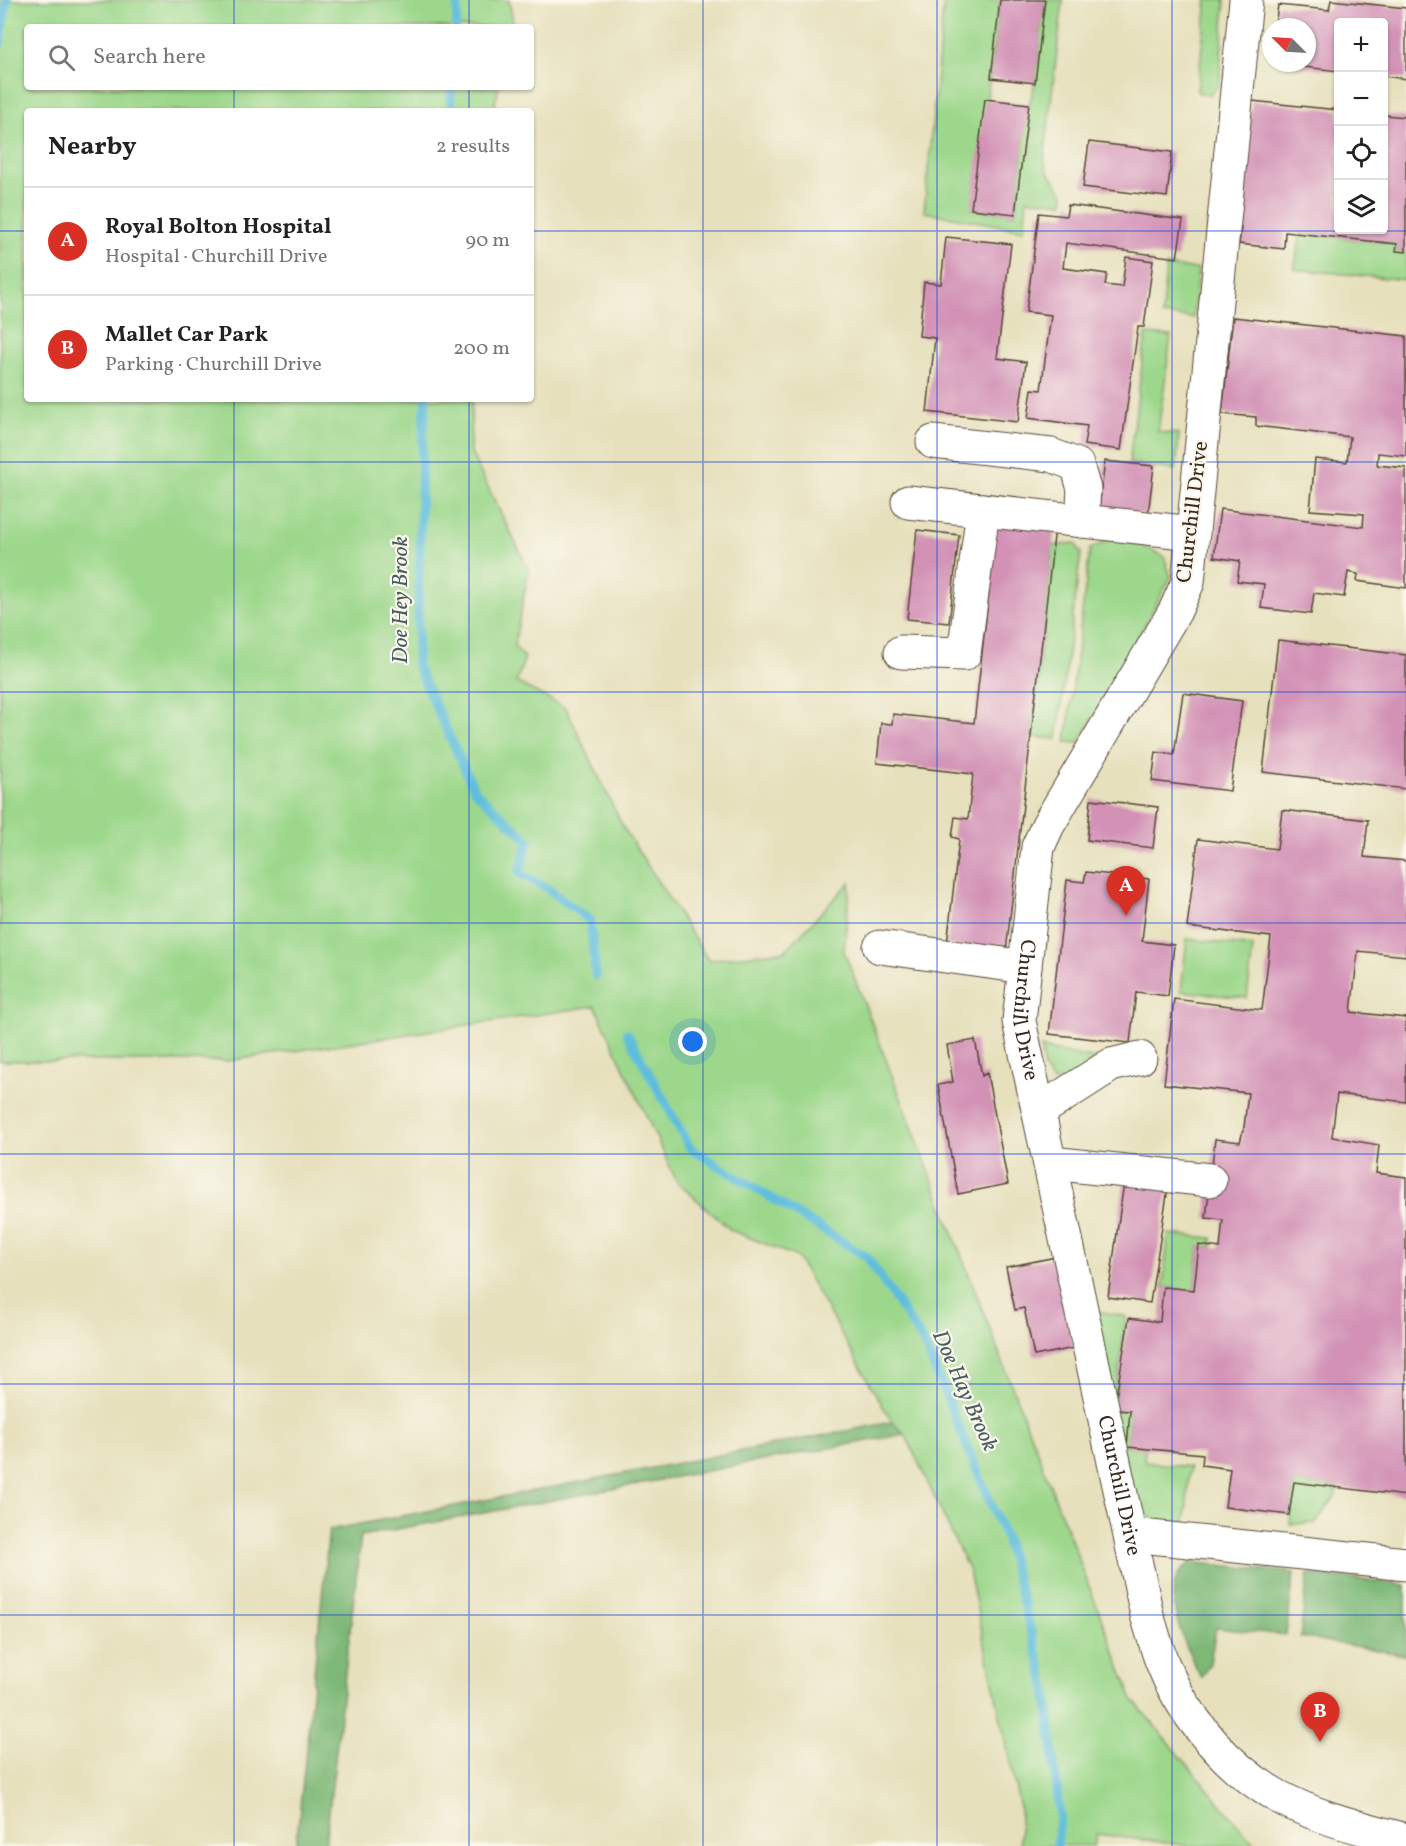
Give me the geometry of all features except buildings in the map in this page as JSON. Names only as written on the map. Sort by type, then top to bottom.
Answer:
[{"type":"street","name":"Churchill Drive","points":[[1246,0],[1188,582],[1175,610],[1048,825],[1038,847],[1019,1021],[1132,1535],[1147,1616],[1165,1668],[1193,1718],[1230,1761],[1276,1796],[1329,1819],[1406,1840]]},
{"type":"street","points":[[933,442],[1051,455],[1077,465],[1084,489],[1082,521]]},
{"type":"street","points":[[908,502],[1193,532]]},
{"type":"street","points":[[901,652],[964,654],[983,510]]},
{"type":"street","points":[[880,947],[1025,967]]},
{"type":"street","points":[[1039,1111],[1111,1065],[1140,1058]]},
{"type":"street","points":[[1051,1163],[1210,1180]]},
{"type":"street","points":[[1132,1535],[1406,1564]]},
{"type":"green space","points":[[0,0],[509,0],[513,24],[24,24],[24,90],[498,90],[494,108],[24,108],[24,402],[472,402],[470,451],[529,570],[514,646],[525,658],[516,682],[566,708],[623,827],[708,960],[785,951],[850,882],[844,951],[1133,1700],[1256,1846],[1190,1846],[1097,1834],[1094,1846],[1020,1846],[1020,1808],[969,1571],[905,1434],[892,1422],[797,1257],[731,1230],[677,1182],[595,1006],[227,1061],[0,1061]]},
{"type":"green space","points":[[944,0],[1000,0],[972,209],[1015,214],[1045,0],[1063,0],[1044,161],[1048,172],[1064,194],[1063,203],[1027,199],[1024,230],[924,212]]},
{"type":"green space","points":[[1207,0],[1225,0],[1219,85],[1209,95],[1197,92]]},
{"type":"green space","points":[[1301,234],[1397,244],[1396,251],[1406,252],[1406,280],[1294,269]]},
{"type":"green space","points":[[1166,266],[1198,269],[1193,318],[1162,315]]},
{"type":"green space","points":[[1146,334],[1171,336],[1158,432],[1179,434],[1176,470],[1129,463]]},
{"type":"green space","points":[[1109,540],[1139,544],[1164,556],[1171,577],[1079,743],[1066,742],[1090,549]]},
{"type":"green space","points":[[1075,543],[1081,553],[1057,739],[1031,737],[1053,546]]},
{"type":"green space","points":[[1187,939],[1253,947],[1247,998],[1181,991]]},
{"type":"green space","points":[[1041,1048],[1096,1059],[1068,1083],[1053,1082],[1044,1069]]},
{"type":"green space","points":[[1168,1234],[1212,1238],[1212,1247],[1199,1246],[1194,1290],[1163,1287]]},
{"type":"green space","points":[[1095,1311],[1126,1316],[1114,1410],[1130,1411],[1127,1446],[1145,1448],[1144,1462],[1190,1467],[1185,1524],[1151,1518],[1135,1505],[1111,1409]]},
{"type":"green space","points":[[892,1422],[905,1434],[361,1536],[325,1846],[296,1846],[329,1530]]},
{"type":"green space","points":[[1294,1482],[1336,1487],[1336,1495],[1316,1523],[1290,1524]]},
{"type":"green space","points":[[1191,1562],[1294,1573],[1286,1635],[1216,1628],[1210,1663],[1201,1678],[1179,1627],[1174,1599],[1174,1586],[1178,1575]]},
{"type":"green space","points":[[1308,1574],[1406,1585],[1406,1655],[1300,1637]]},
{"type":"waterway","points":[[0,43],[7,0]]},
{"type":"waterway","name":"Doe Hey Brook","points":[[456,24],[458,0]]},
{"type":"waterway","name":"Doe Hey Brook","points":[[450,108],[452,90]]},
{"type":"waterway","name":"Doe Hey Brook","points":[[426,402],[422,451],[417,666],[475,791],[529,841],[519,873],[547,888],[590,920],[596,976]]},
{"type":"waterway","name":"Doe Hay Brook","points":[[627,1033],[690,1148],[867,1257],[923,1341],[1006,1540],[1046,1686],[1060,1817],[1057,1846]]},
{"type":"place","name":"Royal Bolton Hospital","points":[[1126,916]]},
{"type":"place","name":"Mallet Car Park","points":[[1320,1742]]}]
